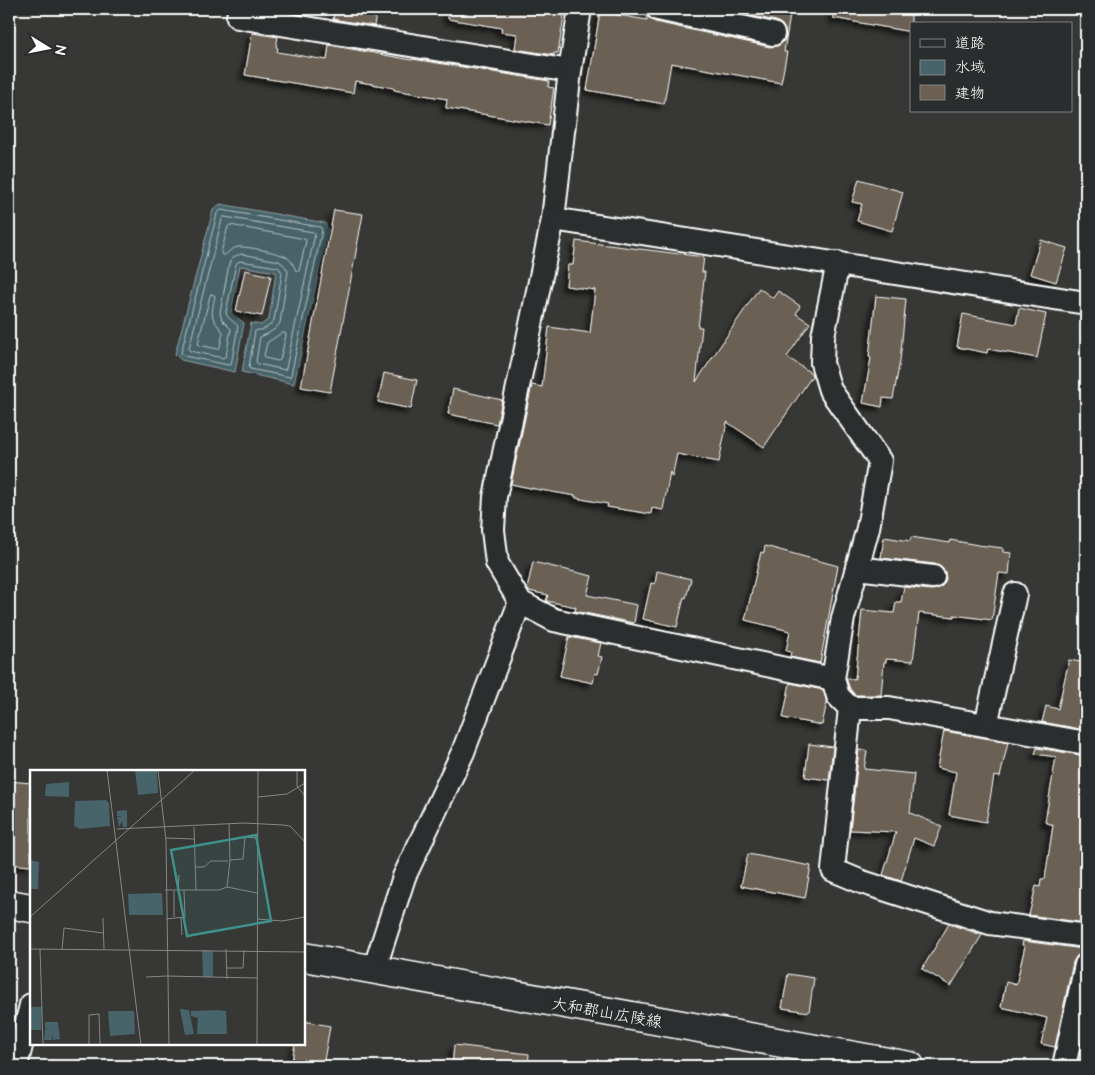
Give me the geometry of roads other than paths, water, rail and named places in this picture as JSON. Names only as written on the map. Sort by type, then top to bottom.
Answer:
[{"type":"main road","points":[[9,904],[30,908]]},
{"type":"main road","name":"大和郡山広陵線","points":[[305,958],[910,1066]]},
{"type":"street","points":[[240,9],[238,17],[570,71]]},
{"type":"street","points":[[580,9],[570,71],[553,218],[495,496],[493,530],[497,563],[520,602],[554,620],[833,678]]},
{"type":"street","points":[[658,9],[773,34]]},
{"type":"street","points":[[553,218],[1086,302]]},
{"type":"street","points":[[838,263],[823,336],[822,363],[830,390],[880,461],[868,528],[843,618],[833,678],[838,696],[850,708],[889,708],[1086,743]]},
{"type":"street","points":[[856,568],[933,577]]},
{"type":"street","points":[[986,725],[1015,594]]},
{"type":"street","points":[[374,970],[404,877],[464,752],[520,602]]},
{"type":"street","points":[[850,708],[833,870],[862,882],[990,923],[1086,936]]},
{"type":"street","points":[[1064,1066],[1086,965]]},
{"type":"street","points":[[16,1066],[30,1009]]},
{"type":"water","points":[[220,204],[325,223],[328,230],[294,384],[242,372],[251,323],[261,325],[269,319],[276,272],[240,266],[231,313],[244,323],[235,372],[181,360],[175,354],[213,210]]}]
